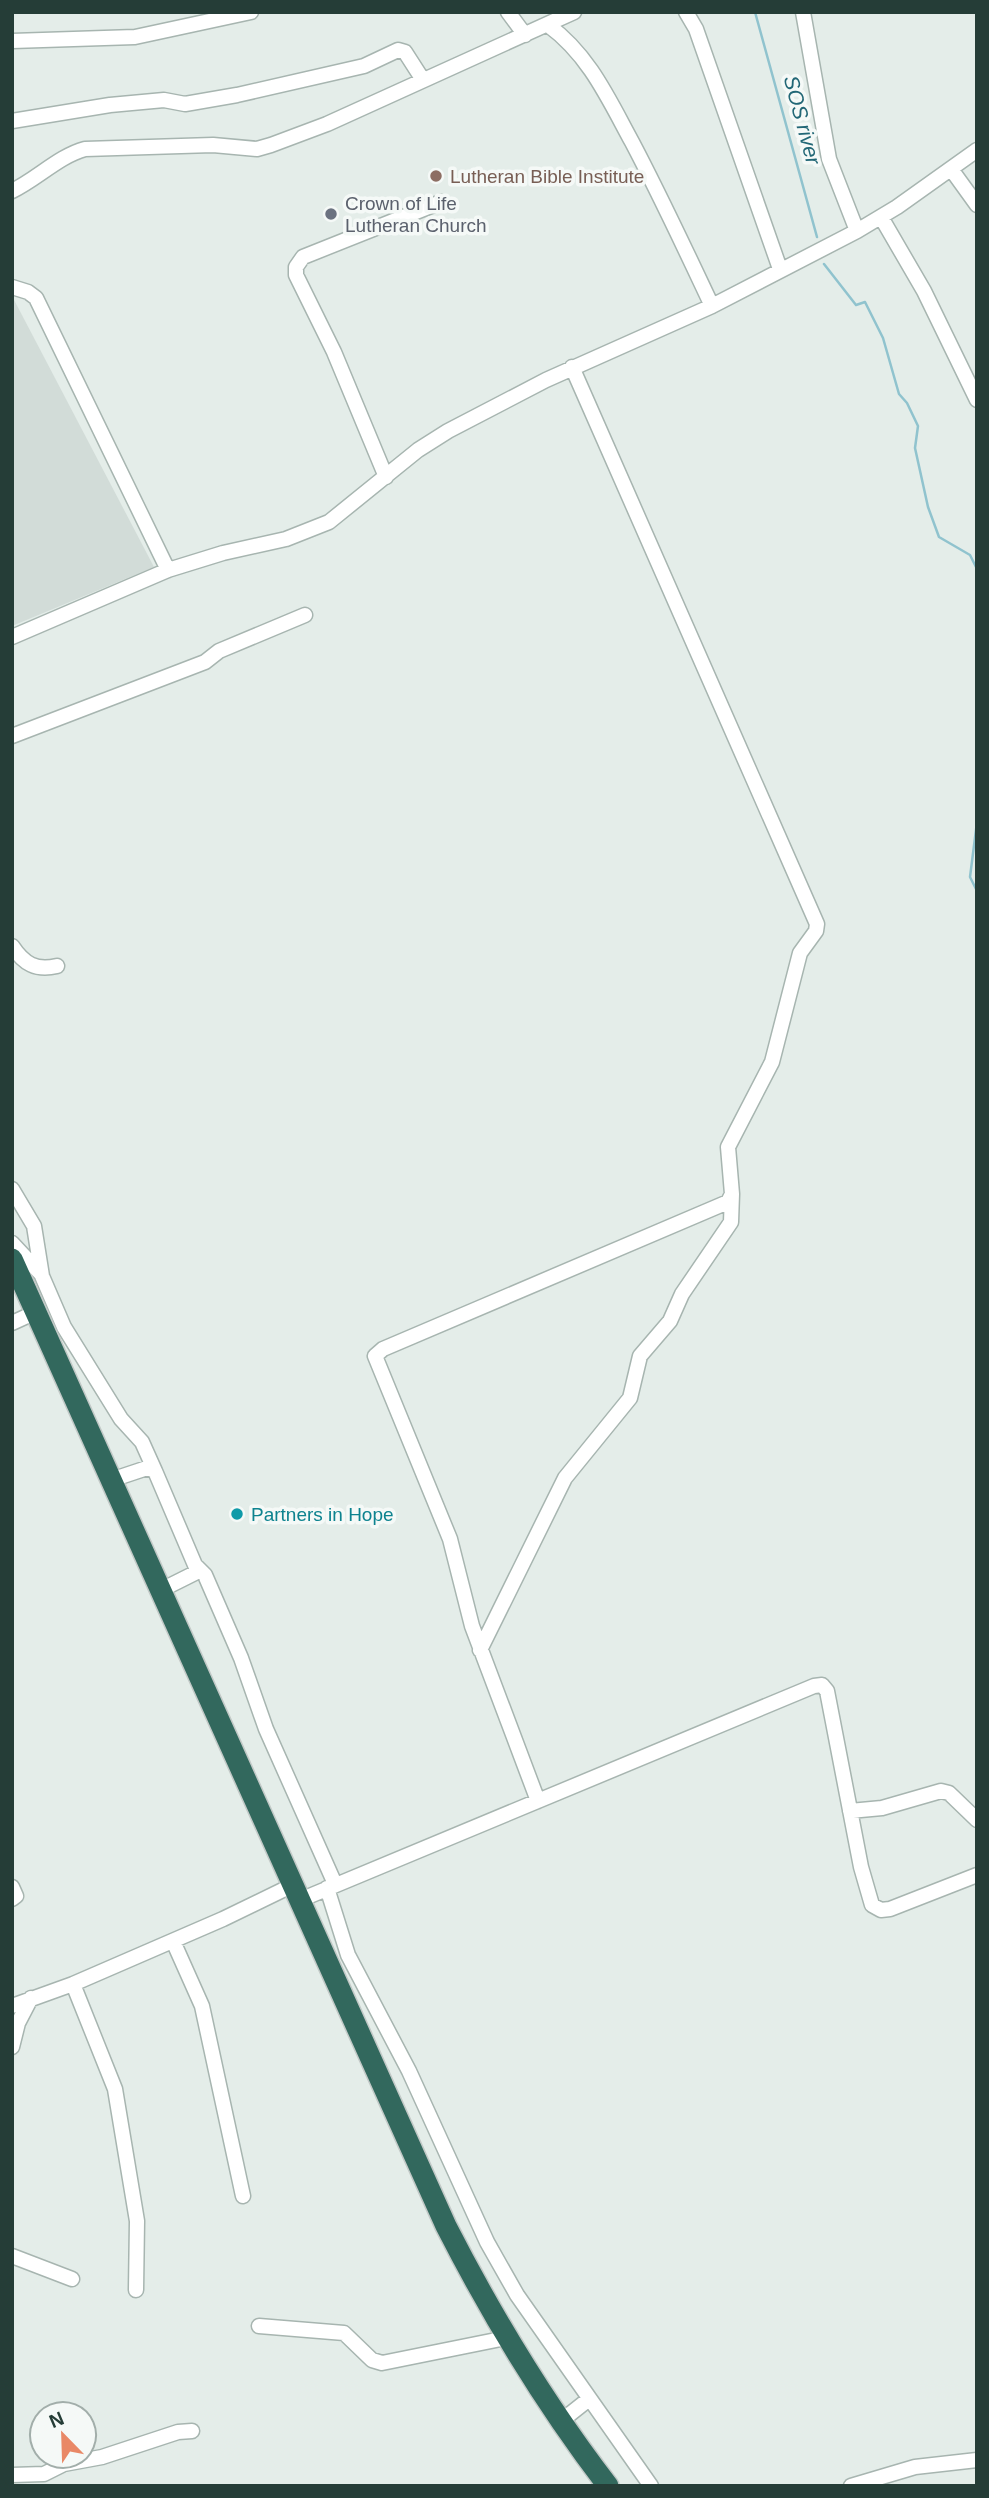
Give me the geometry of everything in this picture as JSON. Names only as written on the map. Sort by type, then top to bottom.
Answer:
[{"type":"highway","points":[[12,1259],[446,2226],[506,2339],[561,2422],[608,2486]]},
{"type":"street","points":[[12,41],[135,37],[251,12]]},
{"type":"street","points":[[508,12],[525,35]]},
{"type":"street","points":[[12,191],[32,181],[66,156],[85,149],[213,145],[257,149],[271,145],[574,12]]},
{"type":"street","points":[[687,12],[696,29],[780,269]]},
{"type":"street","points":[[803,12],[829,159],[857,231]]},
{"type":"street","points":[[548,25],[572,44],[597,77],[649,174],[712,306]]},
{"type":"street","points":[[12,121],[110,105],[164,100],[185,104],[237,95],[364,66],[398,50],[405,52],[423,80]]},
{"type":"street","points":[[12,637],[169,570],[310,531],[347,510],[418,450],[449,431],[572,367],[712,306],[857,231],[977,150]]},
{"type":"street","points":[[951,169],[977,205]]},
{"type":"street","points":[[386,477],[334,352],[296,275],[296,267],[303,257],[441,202]]},
{"type":"street","points":[[881,217],[925,291],[977,400]]},
{"type":"street","points":[[12,287],[28,292],[36,298],[169,570]]},
{"type":"street","points":[[480,1650],[565,1478],[630,1398],[640,1356],[670,1321],[682,1294],[731,1222],[732,1194],[728,1147],[772,1062],[800,953],[816,931],[817,924],[572,367]]},
{"type":"street","points":[[12,736],[205,662],[219,651],[305,615]]},
{"type":"street","points":[[12,946],[24,962],[42,970],[57,966]]},
{"type":"street","points":[[12,1189],[34,1226],[42,1276],[64,1327],[121,1419],[142,1442],[199,1571],[205,1575],[241,1658],[266,1728],[331,1886],[348,1955],[418,2091],[487,2242],[517,2295],[551,2339],[589,2399],[651,2486]]},
{"type":"street","points":[[538,1801],[480,1650],[450,1539],[375,1356],[383,1349],[728,1202],[732,1194]]},
{"type":"street","points":[[12,1242],[42,1276]]},
{"type":"street","points":[[12,1323],[36,1312]]},
{"type":"street","points":[[64,1327],[76,1400]]},
{"type":"street","points":[[111,1480],[147,1468],[155,1471]]},
{"type":"street","points":[[161,1590],[199,1571]]},
{"type":"street","points":[[12,2006],[74,1984],[173,1941],[296,1893],[331,1886],[814,1686],[822,1685],[827,1691],[865,1889],[872,1905],[881,1910],[890,1909],[977,1875]]},
{"type":"street","points":[[850,1811],[882,1808],[941,1791],[949,1793],[977,1820]]},
{"type":"street","points":[[12,1886],[16,1896],[12,1899]]},
{"type":"street","points":[[173,1941],[194,1986],[209,2033],[243,2196]]},
{"type":"street","points":[[74,1984],[104,2059],[117,2102],[137,2221],[136,2290]]},
{"type":"street","points":[[12,2046],[18,2024],[31,1998]]},
{"type":"street","points":[[12,2256],[72,2279]]},
{"type":"street","points":[[258,2326],[344,2333],[372,2360],[382,2363],[506,2339]]},
{"type":"street","points":[[561,2422],[589,2399]]},
{"type":"street","points":[[12,2474],[44,2474],[64,2464],[102,2457],[178,2432],[192,2431]]},
{"type":"street","points":[[851,2486],[915,2466],[977,2460]]},
{"type":"shaded area","points":[[12,296],[154,567],[12,626]]},
{"type":"waterway","name":"SOS river","points":[[755,12],[817,237]]},
{"type":"waterway","points":[[824,264],[856,305],[865,302],[883,338],[899,394],[907,403],[918,426],[915,448],[928,507],[939,537],[970,555],[977,569]]},
{"type":"waterway","points":[[977,822],[970,877],[977,891]]},
{"type":"place","name":"Lutheran Bible Institute","points":[[436,176]]},
{"type":"place","name":"Crown of Life Lutheran Church","points":[[331,214]]},
{"type":"place","name":"Partners in Hope","points":[[237,1514]]}]
